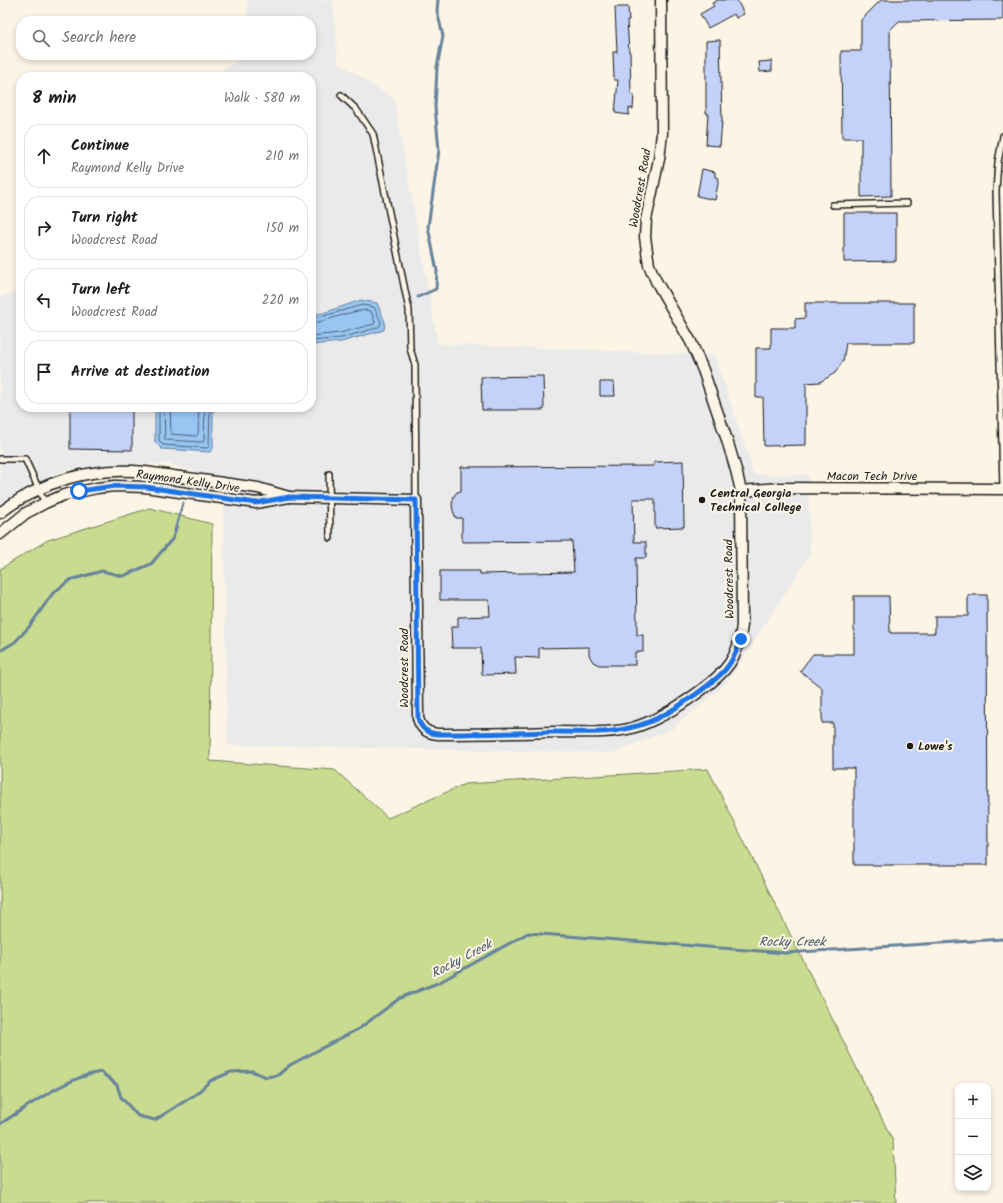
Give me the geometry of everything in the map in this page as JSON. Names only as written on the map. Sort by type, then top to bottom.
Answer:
[{"type":"street","name":"Woodcrest Road","points":[[416,500],[417,702],[420,725],[424,730],[430,733],[601,732],[630,728],[655,720],[719,678],[730,665],[737,652],[741,639],[742,625],[741,491],[728,440],[703,370],[691,342],[656,281],[649,265],[646,251],[646,220],[659,159],[662,133],[661,0]]},
{"type":"street","name":"Raymond Kelly Drive","points":[[0,513],[38,489],[57,481],[109,471],[131,470],[258,488],[289,497]]},
{"type":"street","name":"Raymond Kelly Drive","points":[[0,534],[26,513],[45,503],[79,491],[115,486],[146,487],[256,503],[289,497],[416,500]]},
{"type":"street","name":"Macon Tech Drive","points":[[741,491],[779,488],[1003,490]]},
{"type":"lane","points":[[341,95],[356,109],[373,134],[409,310],[410,348],[415,365],[416,500]]},
{"type":"lane","points":[[1003,136],[998,162],[996,192],[1003,490]]},
{"type":"lane","points":[[833,205],[907,203]]},
{"type":"lane","points":[[0,460],[25,459],[45,503]]},
{"type":"lane","points":[[329,474],[330,538]]},
{"type":"shaded area","points":[[247,0],[333,0],[338,62],[394,99],[438,344],[715,355],[754,474],[809,475],[810,555],[727,683],[672,729],[613,753],[227,745],[223,479],[167,464],[111,465],[65,470],[17,493],[0,505],[0,297],[16,292],[16,412],[316,412],[316,72],[220,72],[238,60],[316,60],[316,16],[247,16]]},
{"type":"green space","points":[[150,508],[212,524],[210,761],[335,770],[388,818],[465,784],[708,769],[893,1141],[896,1203],[0,1203],[0,569],[48,540]]},
{"type":"water","points":[[361,300],[377,303],[385,322],[384,330],[341,342],[316,344],[316,314],[323,313]]},
{"type":"water","points":[[155,412],[213,412],[213,448],[210,452],[162,449],[155,442]]},
{"type":"building","points":[[718,0],[737,0],[744,14],[736,18],[734,14],[708,28],[700,14],[714,6],[712,3]]},
{"type":"building","points":[[881,0],[1003,0],[1003,20],[899,21],[890,30],[891,196],[861,197],[861,138],[842,138],[841,51],[861,51],[861,20]]},
{"type":"building","points":[[615,7],[628,7],[629,20],[627,20],[630,52],[631,94],[634,95],[633,109],[629,108],[629,115],[615,113],[618,80],[614,80],[613,52],[617,52]]},
{"type":"building","points":[[720,40],[722,121],[720,146],[706,145],[708,113],[706,113],[706,41]]},
{"type":"building","points":[[772,61],[772,71],[760,72],[759,62]]},
{"type":"building","points":[[702,169],[715,172],[715,177],[719,178],[715,200],[697,196]]},
{"type":"building","points":[[844,213],[896,213],[896,261],[844,262]]},
{"type":"building","points":[[805,303],[914,303],[914,343],[846,343],[843,361],[835,373],[820,382],[806,383],[806,445],[764,446],[763,397],[756,397],[756,348],[771,348],[771,328],[795,328],[795,319],[805,318]]},
{"type":"building","points":[[543,376],[544,410],[482,410],[481,377]]},
{"type":"building","points":[[600,382],[614,382],[615,396],[600,396]]},
{"type":"building","points":[[70,412],[132,412],[132,450],[70,449]]},
{"type":"building","points":[[683,461],[684,527],[655,528],[655,499],[633,499],[634,542],[646,542],[646,558],[636,558],[637,635],[643,635],[643,652],[635,652],[635,665],[599,665],[593,662],[589,655],[589,647],[539,648],[539,658],[515,657],[516,674],[482,675],[481,648],[452,648],[451,627],[458,627],[458,617],[490,616],[489,600],[440,600],[440,571],[480,571],[480,574],[574,572],[572,541],[462,542],[462,518],[456,518],[452,504],[454,496],[457,492],[461,491],[461,467],[654,466],[654,462]]},
{"type":"building","name":"Lowe's","points":[[968,595],[987,595],[988,865],[854,865],[854,768],[833,768],[833,723],[822,723],[822,688],[800,671],[813,654],[854,654],[854,596],[889,596],[890,633],[935,633],[935,616],[968,616]]},
{"type":"waterway","points":[[418,297],[436,289],[437,271],[428,227],[439,150],[435,107],[437,67],[443,36],[437,11],[438,0]]},
{"type":"waterway","points":[[0,651],[15,642],[29,627],[53,593],[70,580],[102,571],[123,576],[151,564],[173,538],[183,503]]},
{"type":"waterway","name":"Rocky Creek","points":[[0,1124],[62,1086],[88,1075],[101,1072],[117,1085],[121,1097],[138,1116],[155,1120],[196,1094],[210,1081],[231,1072],[252,1071],[266,1077],[278,1075],[290,1065],[360,1028],[400,998],[440,982],[528,933],[785,953],[1003,939]]},
{"type":"place","name":"Central Georgia Technical College","points":[[702,500]]},
{"type":"place","name":"Lowe's","points":[[910,746]]},
{"type":"route","points":[[79,491],[115,486],[146,487],[256,503],[289,497],[416,500],[417,702],[420,725],[424,730],[430,733],[601,732],[615,731],[642,725],[655,720],[719,678],[730,665],[737,652],[741,639]]}]
